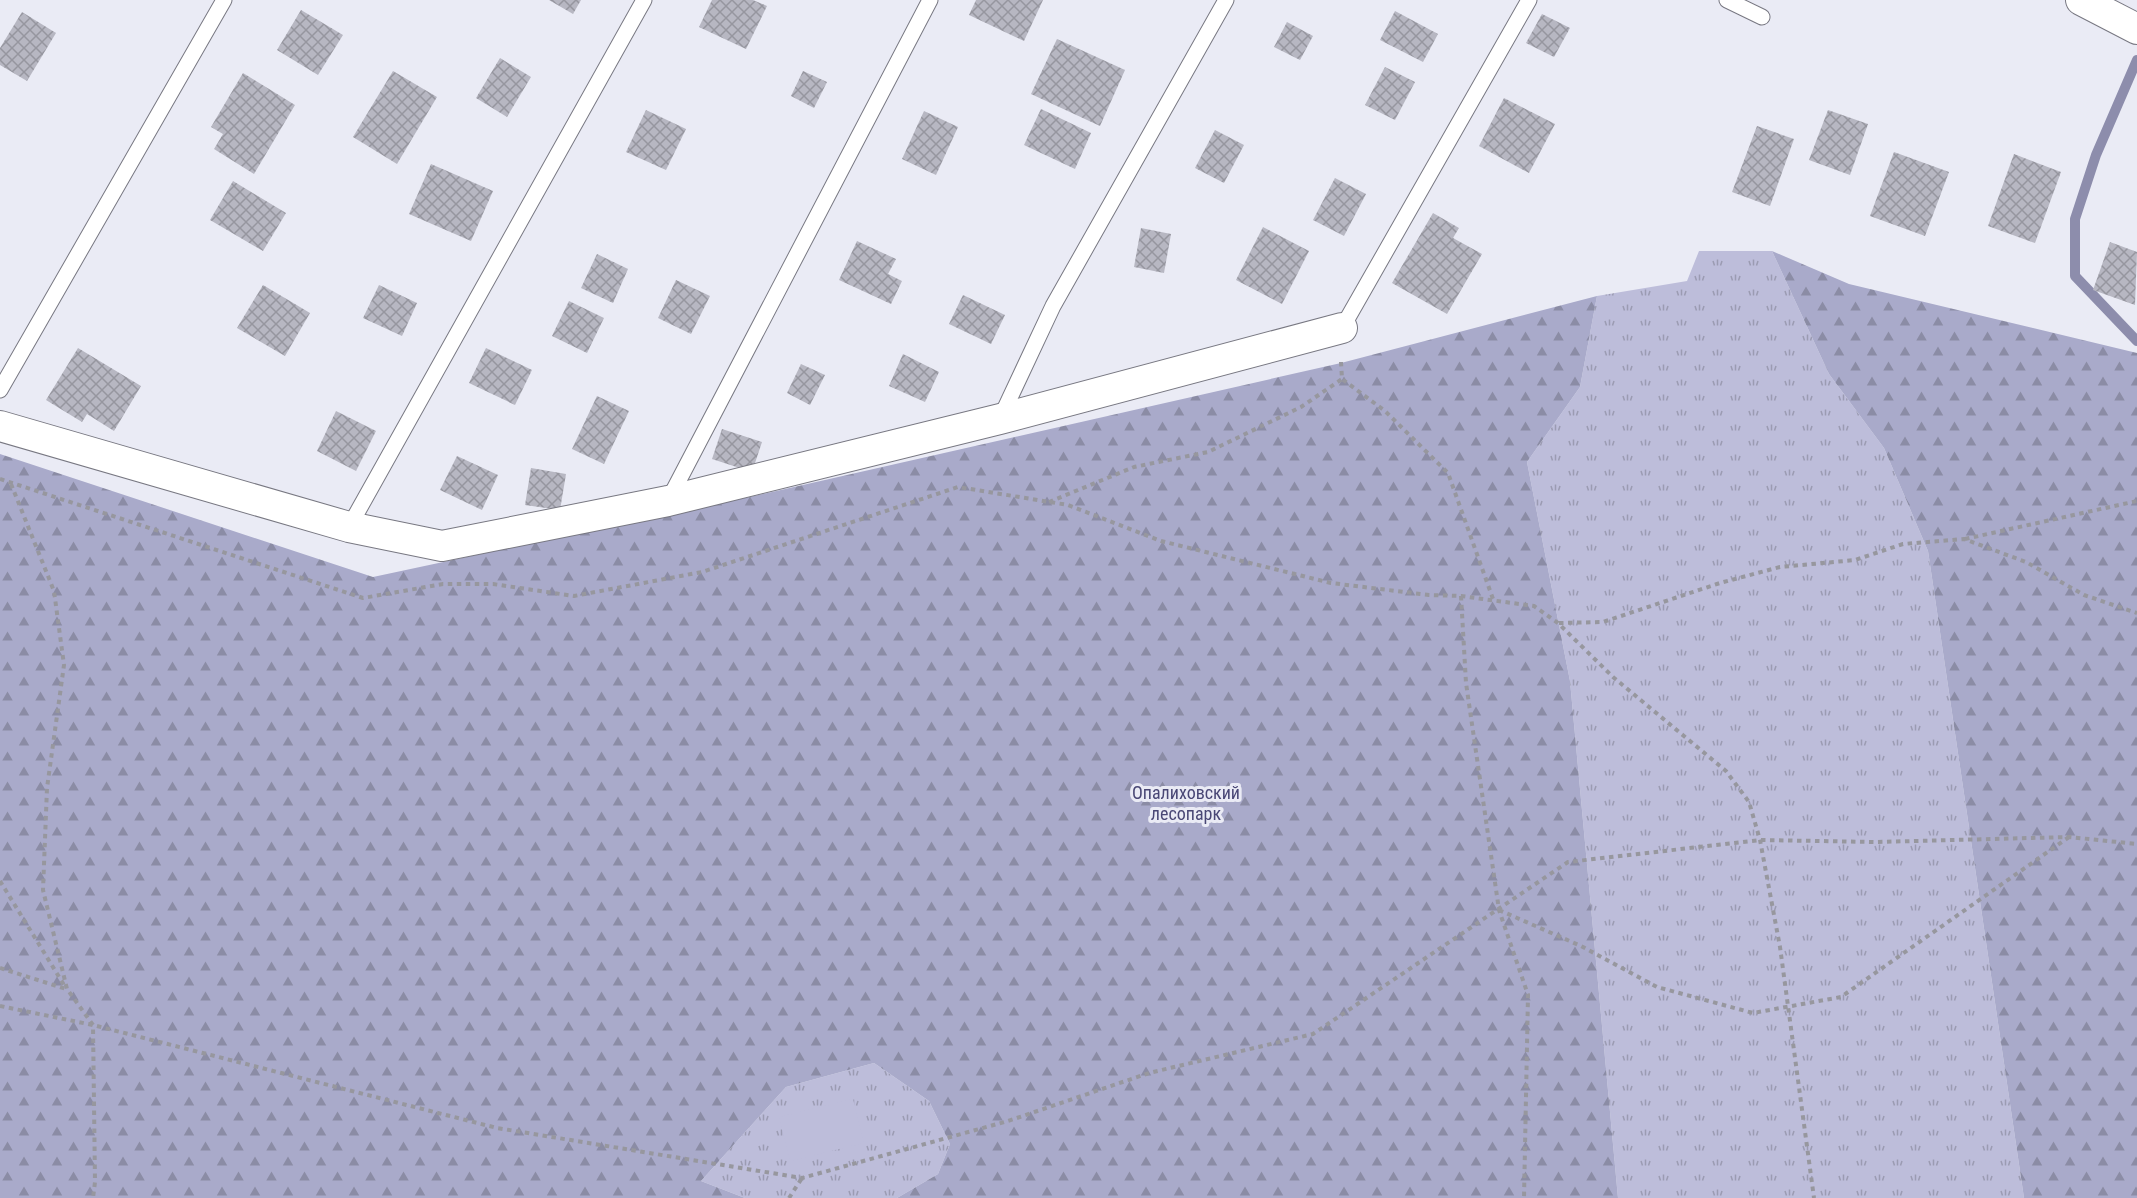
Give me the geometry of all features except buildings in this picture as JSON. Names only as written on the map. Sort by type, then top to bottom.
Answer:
[{"type":"street","points":[[2081,0],[2137,29]]},
{"type":"street","points":[[0,426],[349,526],[442,546],[668,501],[1000,419],[1342,328]]},
{"type":"lane","points":[[0,390],[224,0]]},
{"type":"lane","points":[[349,526],[644,0]]},
{"type":"lane","points":[[668,501],[930,0]]},
{"type":"lane","points":[[1000,419],[1053,306],[1226,0]]},
{"type":"lane","points":[[1342,328],[1529,0]]},
{"type":"lane","points":[[1727,0],[1762,17]]},
{"type":"path","points":[[1342,328],[1342,379]]},
{"type":"path","points":[[1048,502],[1134,467],[1208,452],[1301,407],[1342,379]]},
{"type":"path","points":[[1342,379],[1385,411],[1448,473],[1493,600]]},
{"type":"path","points":[[0,479],[363,598],[453,584],[493,584],[574,596],[702,572],[958,487],[1068,506],[1161,541],[1331,584],[1429,595],[1461,596],[1534,606],[1558,623],[1613,677],[1726,771],[1749,802],[1760,840],[1780,947],[1814,1198]]},
{"type":"path","points":[[11,483],[54,591],[64,665],[47,788],[43,890],[67,989]]},
{"type":"path","points":[[1558,623],[1603,622],[1720,583],[1780,567],[1855,560],[1903,544],[1964,539],[2137,501]]},
{"type":"path","points":[[1964,539],[2026,562],[2084,595],[2137,613]]},
{"type":"path","points":[[1461,596],[1466,683],[1499,910],[1528,995],[1524,1198]]},
{"type":"path","points":[[1499,910],[1581,946],[1657,987],[1753,1013],[1841,997],[2069,837]]},
{"type":"path","points":[[0,1006],[93,1024],[496,1128],[802,1178],[1008,1121],[1149,1073],[1313,1034],[1568,862],[1760,840],[1876,842],[2069,837],[2137,844]]},
{"type":"path","points":[[0,881],[67,989],[93,1024],[95,1182],[93,1198]]},
{"type":"path","points":[[0,968],[67,989]]},
{"type":"path","points":[[789,1198],[802,1178]]},
{"type":"green space","points":[[1699,251],[1772,251],[1829,374],[1884,448],[1928,551],[2024,1198],[1618,1198],[1570,681],[1527,462],[1580,387],[1597,296],[1687,281]]},
{"type":"green space","points":[[1772,251],[1849,284],[2137,353],[2137,1198],[2024,1198],[1928,551],[1884,448],[1829,374]]},
{"type":"green space","name":"Опалиховский лесопарк","points":[[1597,296],[1580,387],[1527,462],[1570,681],[1618,1198],[897,1198],[938,1174],[950,1144],[929,1101],[874,1063],[786,1087],[701,1181],[745,1198],[0,1198],[0,454],[373,577],[754,496],[1341,363]]},
{"type":"green space","points":[[874,1063],[929,1101],[950,1144],[938,1174],[897,1198],[745,1198],[701,1181],[786,1087]]},
{"type":"green space","points":[[853,1099],[864,1143],[790,1161],[779,1117]]},
{"type":"waterway","points":[[2137,60],[2096,155],[2075,219],[2075,276],[2137,341]]}]
